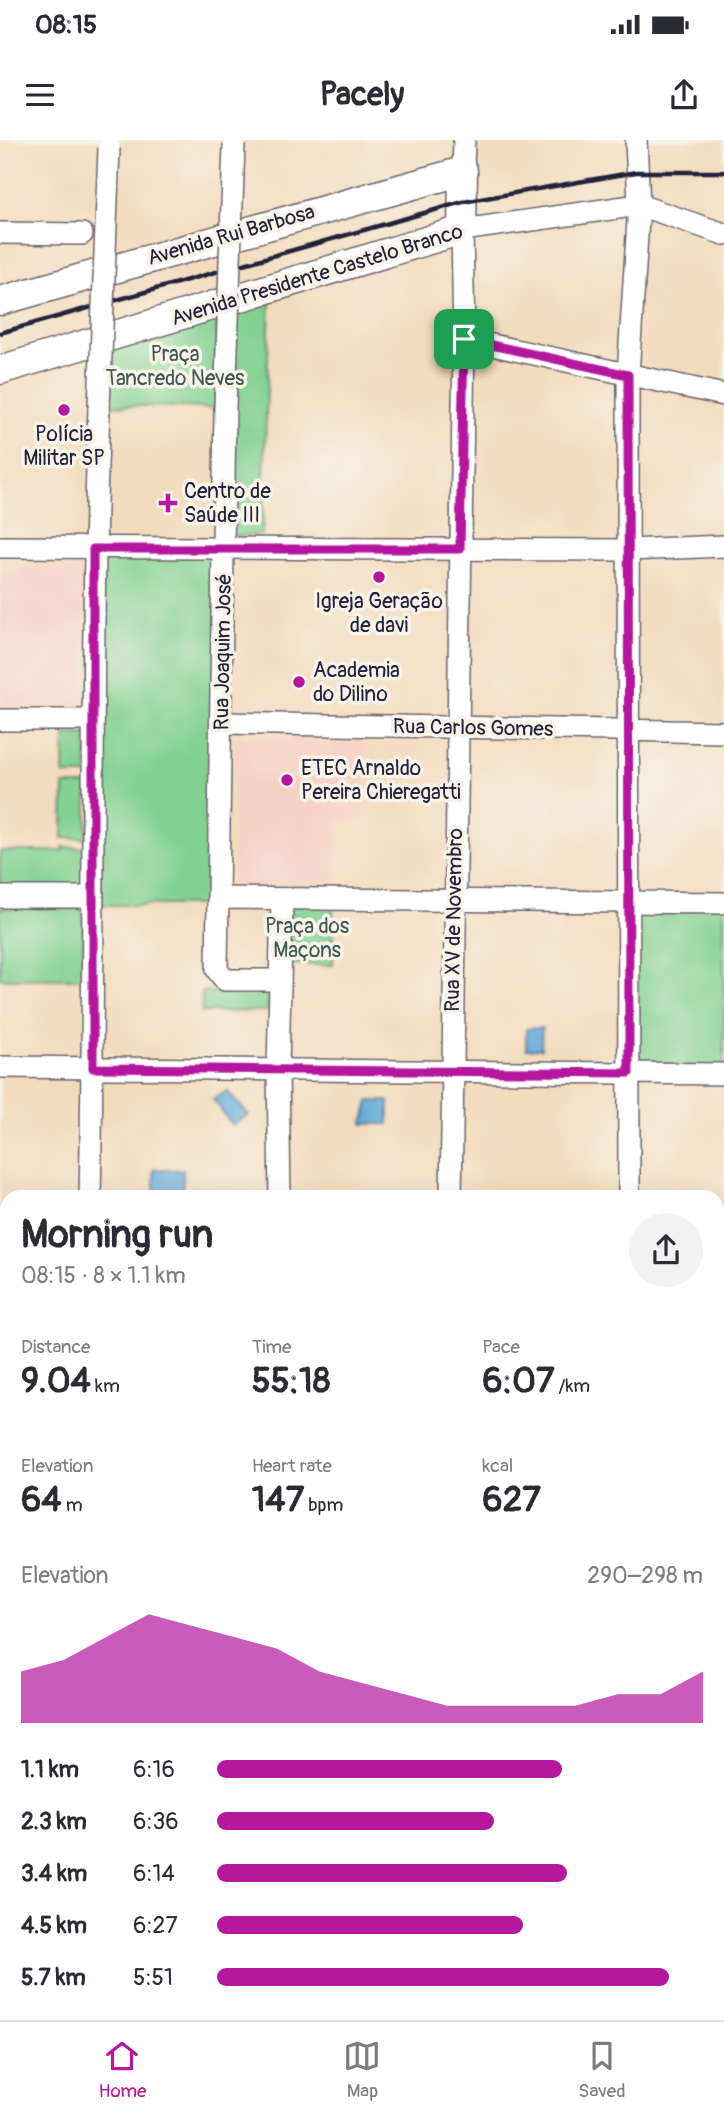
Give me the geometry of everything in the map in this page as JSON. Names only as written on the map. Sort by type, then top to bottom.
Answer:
[{"type":"main road","name":"Rua XV de Novembro","points":[[462,230],[463,171]]},
{"type":"main road","name":"Avenida Rui Barbosa","points":[[0,301],[463,171]]},
{"type":"main road","name":"Avenida Presidente Castelo Branco","points":[[0,370],[462,230]]},
{"type":"street","name":"Rua XV de Novembro","points":[[463,171],[464,140]]},
{"type":"street","points":[[629,1190],[628,375],[639,205],[636,140]]},
{"type":"street","name":"Rua Joaquim José","points":[[234,143],[225,408],[217,970],[225,979],[280,980]]},
{"type":"street","points":[[90,1190],[93,1068],[93,549],[109,144]]},
{"type":"street","points":[[639,205],[724,234]]},
{"type":"street","name":"Avenida Presidente Castelo Branco","points":[[462,230],[639,205]]},
{"type":"street","name":"Rua XV de Novembro","points":[[451,1190],[464,339],[462,230]]},
{"type":"street","points":[[0,233],[82,234]]},
{"type":"street","points":[[464,339],[724,394]]},
{"type":"street","points":[[0,547],[628,550],[724,546]]},
{"type":"street","points":[[0,720],[93,720]]},
{"type":"street","name":"Rua Carlos Gomes","points":[[222,723],[724,732]]},
{"type":"street","points":[[0,897],[92,897]]},
{"type":"street","points":[[220,898],[724,903]]},
{"type":"street","points":[[280,1190],[278,1070],[282,899]]},
{"type":"street","points":[[0,1067],[724,1074]]},
{"type":"shaded area","points":[[85,568],[83,707],[0,707],[0,569]]},
{"type":"shaded area","name":"ETEC Arnaldo Pereira Chieregatti","points":[[234,736],[366,739],[363,822],[338,822],[336,889],[233,887]]},
{"type":"green space","points":[[270,301],[262,535],[224,536],[228,313]]},
{"type":"green space","name":"Praça Tancredo Neves","points":[[217,313],[215,408],[104,405],[105,347]]},
{"type":"green space","points":[[224,548],[219,905],[92,905],[93,549]]},
{"type":"green space","points":[[65,735],[87,735],[87,775],[64,775]]},
{"type":"green space","points":[[64,785],[87,785],[87,838],[63,838]]},
{"type":"green space","points":[[63,847],[87,848],[86,887],[0,886],[0,851],[62,851]]},
{"type":"green space","name":"Praça dos Maçons","points":[[282,899],[333,900],[333,965],[280,964]]},
{"type":"green space","points":[[629,903],[724,903],[724,1074],[629,1074]]},
{"type":"green space","points":[[0,908],[83,909],[84,979],[0,979]]},
{"type":"green space","points":[[268,991],[267,1011],[202,1012],[202,992]]},
{"type":"water","points":[[542,1028],[541,1049],[526,1049],[526,1029]]},
{"type":"water","points":[[227,1091],[249,1115],[232,1125],[213,1099]]},
{"type":"water","points":[[369,1101],[389,1101],[389,1124],[363,1124]]},
{"type":"water","points":[[154,1169],[183,1170],[183,1190],[154,1190]]},
{"type":"railway","points":[[0,333],[463,202],[636,172],[724,172]]},
{"type":"place","name":"Polícia Militar SP","points":[[64,410]]},
{"type":"place","name":"Centro de Saúde III","points":[[168,503]]},
{"type":"place","name":"Igreja Geração de davi","points":[[379,577]]},
{"type":"place","name":"Academia do Dilino","points":[[299,682]]},
{"type":"place","name":"ETEC Arnaldo Pereira Chieregatti","points":[[287,780]]},
{"type":"route","points":[[464,339],[628,375],[629,1073],[93,1068],[93,549],[460,549],[464,339]]}]
